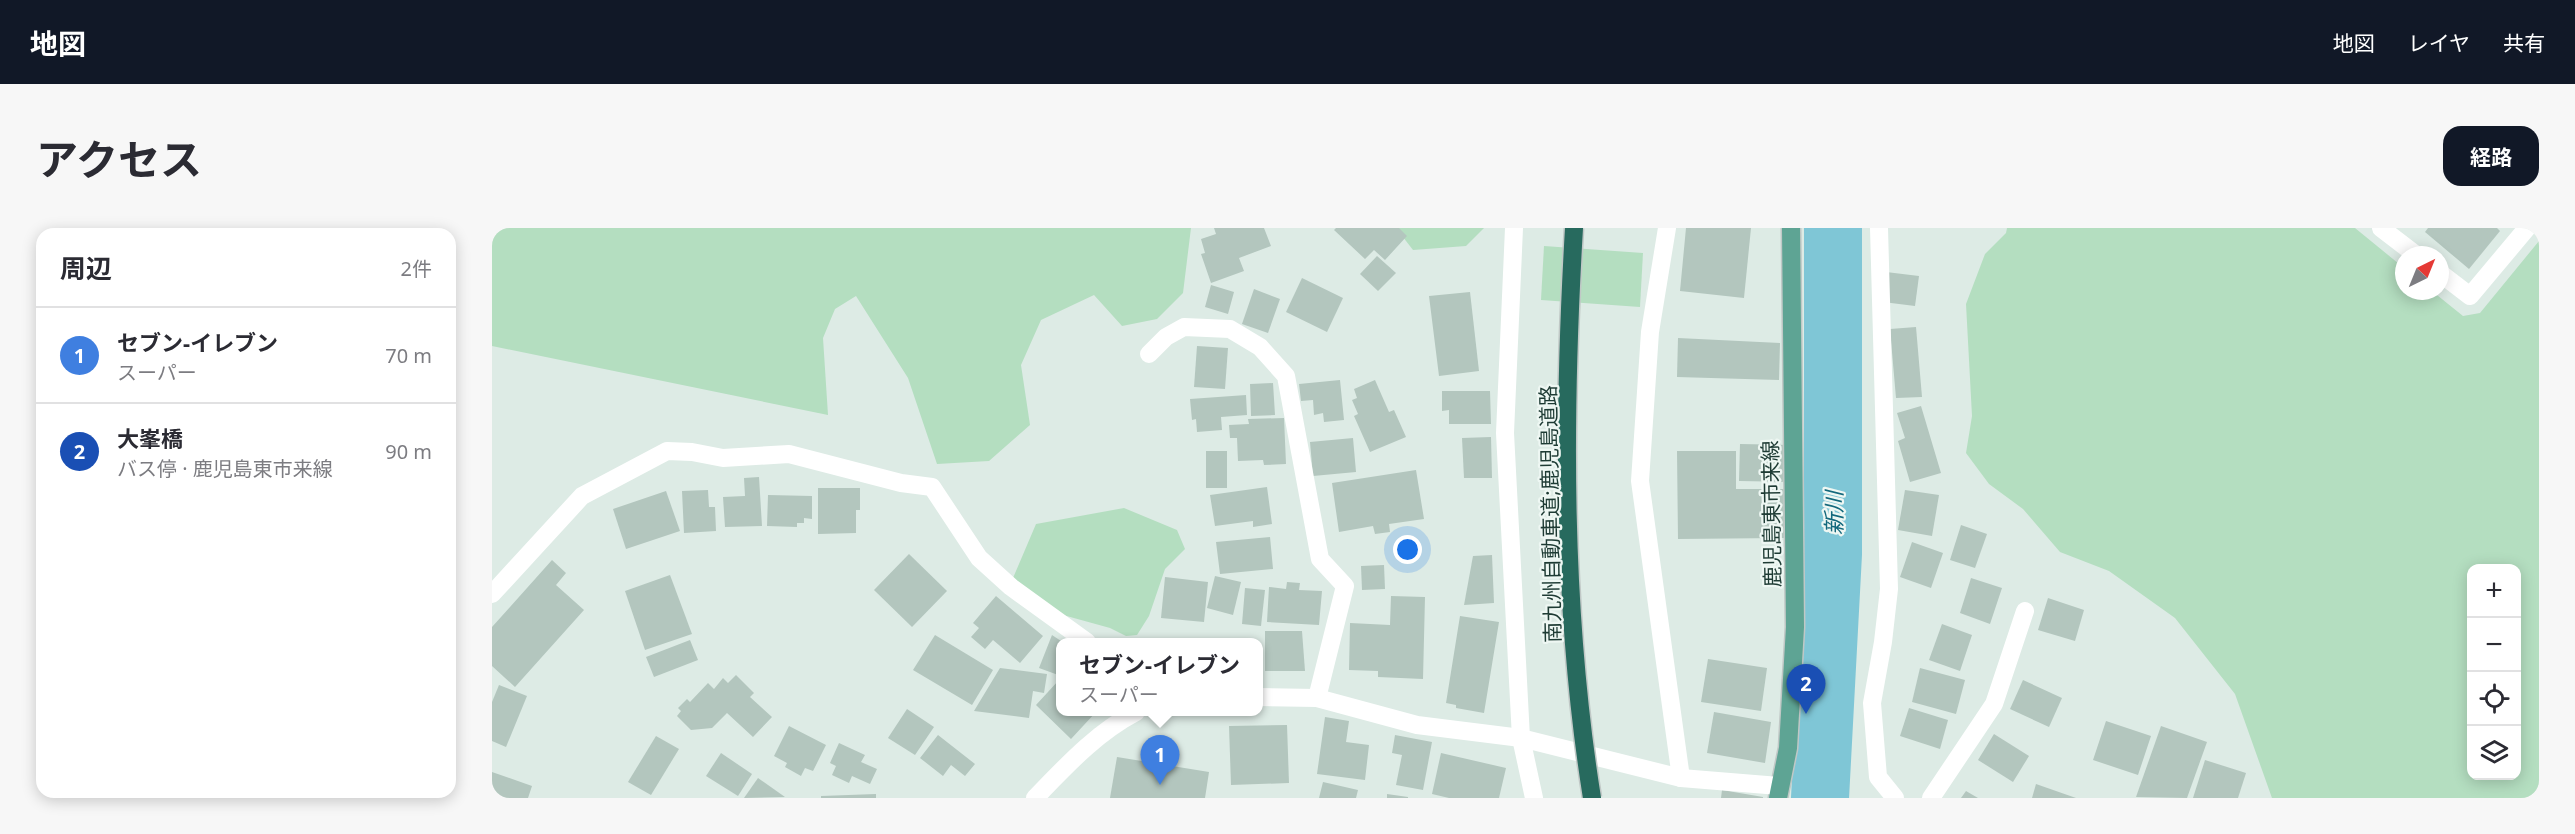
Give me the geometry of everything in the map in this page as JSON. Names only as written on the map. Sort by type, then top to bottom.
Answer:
[{"type":"highway","name":"南九州自動車道;鹿児島道路","points":[[1574,228],[1568,445],[1572,620],[1592,798]]},
{"type":"main road","name":"鹿児島東市来線","points":[[1778,792],[1788,748],[1795,627],[1791,228]]},
{"type":"street","points":[[1514,228],[1505,433],[1521,738],[1534,798]]},
{"type":"street","points":[[1667,228],[1650,332],[1640,481],[1681,778]]},
{"type":"street","points":[[1880,228],[1889,589],[1883,642],[1872,703],[1878,777],[1895,798]]},
{"type":"street","points":[[2381,228],[2404,246]]},
{"type":"street","points":[[2449,280],[2470,296],[2527,228]]},
{"type":"street","points":[[1149,354],[1166,337],[1184,327],[1230,329],[1260,347],[1286,376],[1320,560],[1345,586],[1317,698]]},
{"type":"street","points":[[492,594],[582,496],[667,451],[692,452],[723,458],[789,454],[901,483],[932,488],[979,558],[1011,587],[1081,638]]},
{"type":"street","points":[[1931,798],[1994,704],[2025,611]]},
{"type":"street","points":[[1263,697],[1317,698],[1417,725],[1521,738],[1681,778],[1778,792]]},
{"type":"street","points":[[1035,798],[1082,750],[1127,716]]},
{"type":"green space","points":[[492,228],[1191,228],[1183,293],[1157,319],[1122,326],[1094,295],[1041,320],[1021,365],[1030,425],[989,461],[937,464],[908,378],[856,296],[835,309],[823,338],[828,415],[492,346]]},
{"type":"green space","points":[[1396,228],[1484,228],[1466,246],[1413,250]]},
{"type":"green space","points":[[2007,228],[2355,228],[2395,261],[2395,300],[2443,300],[2463,316],[2480,313],[2539,241],[2539,798],[2272,798],[2235,694],[2175,618],[2109,571],[2060,552],[2023,509],[1989,484],[1966,453],[1972,416],[1966,304],[1985,254],[2006,233]]},
{"type":"green space","points":[[1544,246],[1643,253],[1640,307],[1541,300]]},
{"type":"green space","points":[[1124,508],[1177,530],[1185,549],[1165,569],[1149,616],[1137,635],[1126,636],[1110,628],[1063,615],[1013,578],[1036,524]]},
{"type":"building","points":[[1214,228],[1264,228],[1271,246],[1239,258],[1244,271],[1211,283],[1201,254],[1205,253],[1201,239],[1216,234]]},
{"type":"building","points":[[1336,228],[1399,228],[1407,236],[1385,260],[1374,250],[1365,259],[1334,230]]},
{"type":"building","points":[[1686,228],[1751,228],[1744,298],[1680,291]]},
{"type":"building","points":[[2428,228],[2497,228],[2500,231],[2469,269],[2449,252],[2449,246],[2442,246],[2425,232]]},
{"type":"building","points":[[1377,256],[1396,273],[1378,291],[1360,274]]},
{"type":"building","points":[[1886,272],[1919,276],[1915,306],[1883,302]]},
{"type":"building","points":[[1302,278],[1343,298],[1327,332],[1286,312]]},
{"type":"building","points":[[1211,285],[1234,292],[1228,314],[1205,307]]},
{"type":"building","points":[[1254,289],[1280,299],[1268,333],[1242,324]]},
{"type":"building","points":[[1470,292],[1479,371],[1439,376],[1429,296]]},
{"type":"building","points":[[1916,327],[1922,397],[1896,398],[1890,329]]},
{"type":"building","points":[[1678,338],[1780,343],[1779,380],[1677,377]]},
{"type":"building","points":[[1197,346],[1228,348],[1225,389],[1194,387]]},
{"type":"building","points":[[1340,380],[1344,420],[1324,422],[1323,413],[1314,415],[1313,400],[1301,401],[1299,384]]},
{"type":"building","points":[[1375,380],[1389,412],[1394,410],[1406,437],[1370,452],[1354,416],[1358,414],[1352,400],[1357,398],[1354,389]]},
{"type":"building","points":[[1273,383],[1275,415],[1251,416],[1250,384]]},
{"type":"building","points":[[1442,391],[1490,391],[1491,424],[1449,424],[1449,410],[1442,411]]},
{"type":"building","points":[[1246,395],[1247,415],[1221,417],[1222,430],[1197,432],[1196,419],[1192,420],[1190,399]]},
{"type":"building","points":[[1921,406],[1941,473],[1910,482],[1898,441],[1905,438],[1897,413]]},
{"type":"building","points":[[1284,418],[1286,464],[1264,465],[1263,460],[1238,461],[1237,438],[1230,438],[1229,425],[1249,424],[1248,419]]},
{"type":"building","points":[[1491,437],[1492,478],[1464,478],[1462,438]]},
{"type":"building","points":[[1353,438],[1356,472],[1313,476],[1310,442]]},
{"type":"building","points":[[1740,444],[1789,445],[1788,482],[1739,481]]},
{"type":"building","points":[[1206,451],[1227,451],[1227,488],[1206,488]]},
{"type":"building","points":[[1677,451],[1736,451],[1736,489],[1785,489],[1785,538],[1678,539]]},
{"type":"building","points":[[1416,470],[1424,519],[1389,524],[1390,532],[1375,534],[1373,526],[1339,532],[1332,483]]},
{"type":"building","points":[[759,477],[762,526],[725,527],[723,497],[745,496],[744,478]]},
{"type":"building","points":[[1267,487],[1272,524],[1253,527],[1253,521],[1215,526],[1210,495]]},
{"type":"building","points":[[818,488],[860,488],[860,510],[856,510],[856,533],[818,534]]},
{"type":"building","points":[[708,490],[709,507],[715,507],[716,531],[684,533],[682,491]]},
{"type":"building","points":[[1905,490],[1939,495],[1932,536],[1898,530]]},
{"type":"building","points":[[666,491],[680,531],[626,549],[613,509]]},
{"type":"building","points":[[768,495],[812,496],[812,519],[804,518],[804,523],[797,523],[797,527],[767,526]]},
{"type":"building","points":[[1961,525],[1987,534],[1975,568],[1950,560]]},
{"type":"building","points":[[1270,537],[1273,569],[1220,574],[1216,542]]},
{"type":"building","points":[[1912,542],[1943,553],[1931,588],[1900,577]]},
{"type":"building","points":[[909,554],[947,591],[912,627],[874,590]]},
{"type":"building","points":[[1492,555],[1494,603],[1464,605],[1473,556]]},
{"type":"building","points":[[552,560],[566,573],[556,585],[584,610],[515,687],[492,666],[492,627]]},
{"type":"building","points":[[1384,565],[1385,589],[1362,590],[1361,566]]},
{"type":"building","points":[[670,575],[692,634],[645,650],[625,591]]},
{"type":"building","points":[[1215,576],[1241,582],[1233,615],[1207,608]]},
{"type":"building","points":[[1165,577],[1208,582],[1204,622],[1161,618]]},
{"type":"building","points":[[1971,578],[2002,588],[1990,624],[1960,613]]},
{"type":"building","points":[[1287,582],[1300,583],[1299,590],[1322,591],[1319,625],[1267,622],[1269,587],[1286,589]]},
{"type":"building","points":[[1245,588],[1265,590],[1261,626],[1242,624]]},
{"type":"building","points":[[996,596],[1043,636],[1020,663],[993,640],[985,649],[971,637],[979,628],[973,623]]},
{"type":"building","points":[[1391,596],[1425,597],[1423,679],[1378,677],[1378,671],[1349,670],[1350,623],[1390,625]]},
{"type":"building","points":[[2048,598],[2084,610],[2075,641],[2038,630]]},
{"type":"building","points":[[1460,616],[1499,622],[1484,713],[1456,708],[1456,705],[1446,703]]},
{"type":"building","points":[[1942,624],[1972,635],[1960,671],[1929,660]]},
{"type":"building","points":[[1265,631],[1302,631],[1305,671],[1265,671]]},
{"type":"building","points":[[935,635],[993,670],[972,705],[913,670]]},
{"type":"building","points":[[1052,635],[1056,638],[1056,674],[1039,668]]},
{"type":"building","points":[[690,640],[698,660],[654,677],[646,657]]},
{"type":"building","points":[[1708,659],[1767,668],[1761,711],[1701,702]]},
{"type":"building","points":[[1000,668],[1047,674],[1044,693],[1033,691],[1029,718],[974,711]]},
{"type":"building","points":[[1920,668],[1965,680],[1956,714],[1912,702]]},
{"type":"building","points":[[736,675],[754,693],[750,697],[772,717],[753,737],[727,713],[712,728],[691,730],[677,716],[681,711],[678,708],[687,699],[690,702],[708,683],[714,689],[723,678],[728,683]]},
{"type":"building","points":[[2023,680],[2062,698],[2049,727],[2010,709]]},
{"type":"building","points":[[1056,683],[1056,716],[1092,716],[1071,739],[1036,705]]},
{"type":"building","points":[[499,685],[527,696],[506,747],[492,741],[492,702]]},
{"type":"building","points":[[1909,708],[1948,720],[1940,749],[1900,736]]},
{"type":"building","points":[[907,709],[934,727],[915,755],[888,738]]},
{"type":"building","points":[[1714,712],[1771,722],[1765,763],[1707,753]]},
{"type":"building","points":[[1325,717],[1349,721],[1346,742],[1369,745],[1365,780],[1317,774]]},
{"type":"building","points":[[2106,721],[2151,736],[2138,775],[2093,760]]},
{"type":"building","points":[[1287,725],[1289,783],[1231,785],[1229,726]]},
{"type":"building","points":[[789,726],[826,745],[813,771],[805,768],[801,776],[785,767],[787,763],[774,756]]},
{"type":"building","points":[[2161,726],[2207,742],[2187,798],[2136,797]]},
{"type":"building","points":[[1994,734],[2029,756],[2013,782],[1978,760]]},
{"type":"building","points":[[938,735],[975,764],[965,776],[951,765],[943,776],[920,758]]},
{"type":"building","points":[[1395,735],[1432,742],[1423,790],[1396,785],[1402,755],[1392,753]]},
{"type":"building","points":[[656,736],[679,749],[651,795],[628,782]]},
{"type":"building","points":[[839,743],[865,755],[861,762],[877,769],[870,784],[852,776],[849,783],[832,775],[836,766],[830,763]]},
{"type":"building","points":[[721,753],[752,774],[738,796],[706,776]]},
{"type":"building","points":[[1441,753],[1506,768],[1499,798],[1449,798],[1432,794]]},
{"type":"building","points":[[1117,757],[1209,772],[1205,798],[1110,798]]},
{"type":"building","points":[[2205,760],[2246,773],[2238,798],[2193,798]]},
{"type":"building","points":[[492,772],[532,786],[528,798],[492,798]]},
{"type":"building","points":[[758,778],[785,797],[744,798]]},
{"type":"building","points":[[1323,782],[1358,790],[1356,798],[1319,798]]},
{"type":"building","points":[[2036,784],[2076,798],[2032,798]]},
{"type":"building","points":[[1722,790],[1763,797],[1763,798],[1721,798]]},
{"type":"building","points":[[1966,791],[1978,798],[1961,798]]},
{"type":"building","points":[[876,794],[876,798],[821,798],[821,796]]},
{"type":"building","points":[[1387,794],[1408,797],[1408,798],[1387,798]]},
{"type":"waterway","name":"新川","points":[[1820,798],[1833,554],[1833,228]]},
{"type":"place","name":"大峯橋","points":[[1806,714]]},
{"type":"place","name":"セブン-イレブン","points":[[1160,785]]}]
